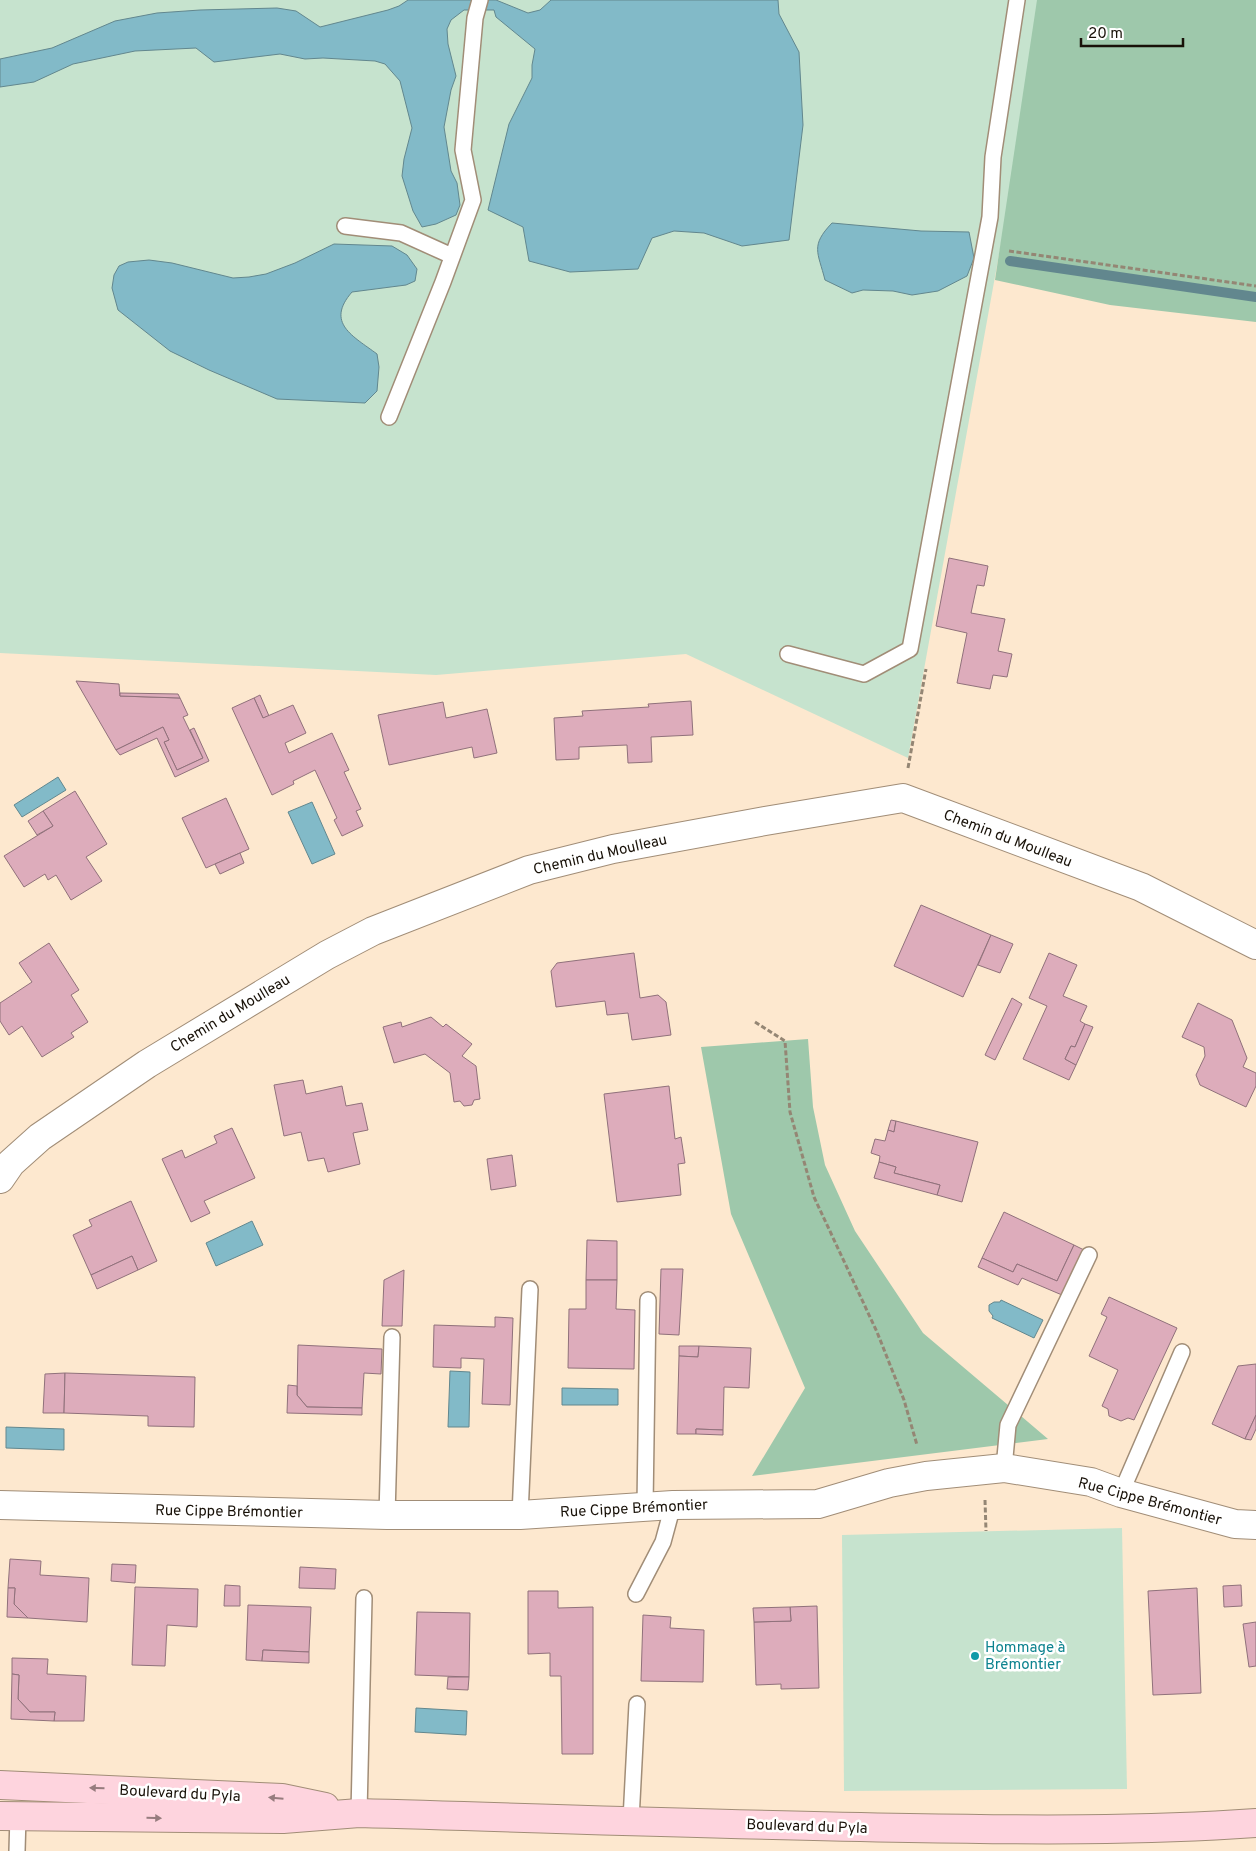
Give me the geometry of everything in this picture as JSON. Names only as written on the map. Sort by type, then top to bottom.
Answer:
[{"type":"main road","name":"Boulevard du Pyla","points":[[0,1785],[282,1798],[359,1813]]},
{"type":"main road","name":"Boulevard du Pyla","points":[[9,1816],[283,1819],[359,1813],[838,1827],[1017,1830],[1197,1827],[1256,1823]]},
{"type":"street","name":"Chemin du Moulleau","points":[[0,1179],[11,1163],[40,1137],[147,1064],[327,954],[373,930],[529,870],[613,849],[903,798],[1140,887],[1256,944]]},
{"type":"street","name":"Rue Cippe Brémontier","points":[[0,1505],[387,1515],[520,1515],[645,1506],[818,1504],[889,1483],[926,1476],[1004,1468],[1090,1482],[1121,1493],[1235,1524],[1256,1524]]},
{"type":"lane","points":[[389,417],[473,200],[463,150],[475,18],[480,0]]},
{"type":"lane","points":[[788,654],[864,674],[910,649],[990,217],[993,157],[1017,0]]},
{"type":"lane","points":[[345,226],[402,234],[452,256]]},
{"type":"lane","points":[[1004,1468],[1008,1425],[1089,1255]]},
{"type":"lane","points":[[520,1515],[530,1289]]},
{"type":"lane","points":[[645,1506],[648,1300]]},
{"type":"lane","points":[[387,1515],[392,1337]]},
{"type":"lane","points":[[1121,1493],[1182,1352]]},
{"type":"lane","points":[[636,1594],[663,1542],[673,1505]]},
{"type":"lane","points":[[359,1813],[364,1598]]},
{"type":"lane","points":[[631,1820],[637,1704]]},
{"type":"lane","points":[[9,1816],[17,1851]]},
{"type":"path","points":[[1000,250],[1256,286]]},
{"type":"path","points":[[755,1022],[785,1041],[790,1112],[814,1196],[869,1314],[904,1400],[926,1476]]},
{"type":"green space","points":[[0,0],[1045,0],[908,758],[686,654],[436,675],[0,653]]},
{"type":"green space","points":[[1037,0],[1256,0],[1256,322],[1110,305],[995,280]]},
{"type":"green space","points":[[808,1039],[813,1107],[825,1165],[855,1231],[923,1333],[1048,1439],[752,1476],[805,1388],[731,1214],[701,1047]]},
{"type":"green space","points":[[1122,1528],[1127,1789],[844,1791],[842,1535]]},
{"type":"water","points":[[408,0],[496,0],[528,13],[540,10],[551,0],[778,0],[779,14],[799,52],[803,125],[789,240],[742,246],[704,233],[674,231],[652,238],[638,269],[570,272],[529,261],[523,227],[488,210],[509,124],[532,78],[535,49],[496,17],[494,10],[464,10],[451,20],[447,29],[448,44],[456,76],[451,90],[444,127],[451,171],[457,183],[460,205],[456,215],[436,224],[422,227],[413,211],[402,176],[404,159],[412,128],[400,81],[385,64],[375,61],[323,58],[305,59],[280,54],[214,62],[196,48],[135,51],[73,64],[34,82],[0,87],[0,59],[52,48],[115,21],[157,13],[277,8],[296,11],[320,27],[388,10]]},
{"type":"water","points":[[832,223],[921,231],[969,232],[974,258],[967,276],[938,291],[912,295],[893,291],[863,290],[852,293],[825,280],[818,256],[818,244]]},
{"type":"water","points":[[334,244],[392,246],[407,255],[417,269],[415,281],[406,285],[352,292],[344,303],[341,312],[345,328],[351,335],[377,354],[379,367],[377,391],[365,403],[277,399],[209,370],[170,351],[118,310],[112,288],[114,275],[119,266],[128,262],[149,260],[172,263],[233,278],[249,277],[266,274],[295,263]]},
{"type":"water","points":[[58,777],[66,790],[22,817],[14,805]]},
{"type":"water","points":[[312,802],[335,854],[312,864],[288,812]]},
{"type":"water","points":[[252,1221],[263,1245],[216,1266],[206,1243]]},
{"type":"water","points":[[1001,1300],[1043,1320],[1034,1338],[992,1318],[989,1305]]},
{"type":"water","points":[[450,1371],[470,1372],[469,1427],[448,1427]]},
{"type":"water","points":[[562,1388],[618,1389],[618,1405],[562,1405]]},
{"type":"water","points":[[6,1427],[64,1429],[64,1450],[6,1448]]},
{"type":"water","points":[[416,1708],[467,1711],[466,1735],[415,1732]]},
{"type":"building","points":[[949,558],[988,566],[984,586],[977,585],[971,613],[1005,619],[998,651],[1012,654],[1007,677],[993,675],[990,689],[957,683],[967,633],[936,626]]},
{"type":"building","points":[[76,681],[119,684],[120,696],[180,698],[188,715],[183,717],[203,758],[177,770],[164,742],[169,740],[163,727],[116,750]]},
{"type":"building","points":[[120,693],[178,694],[180,698],[120,696]]},
{"type":"building","points":[[260,695],[269,716],[263,718],[254,698]]},
{"type":"building","points":[[254,698],[263,718],[293,705],[306,733],[285,743],[289,753],[332,733],[349,770],[344,772],[361,809],[356,811],[363,826],[342,836],[334,820],[337,818],[315,770],[293,781],[294,784],[272,795],[232,708]]},
{"type":"building","points":[[691,701],[693,735],[651,737],[652,762],[628,763],[627,745],[579,747],[579,759],[556,760],[554,718],[583,716],[582,711],[649,707],[648,704]]},
{"type":"building","points":[[443,702],[446,718],[487,709],[497,753],[474,758],[472,747],[389,765],[378,715]]},
{"type":"building","points":[[163,727],[169,740],[164,742],[177,770],[203,758],[190,730],[194,728],[209,761],[175,777],[157,738],[120,755],[116,750]]},
{"type":"building","points":[[75,791],[107,844],[86,857],[102,881],[71,900],[56,875],[48,880],[45,874],[24,887],[4,856],[53,826],[43,811]]},
{"type":"building","points":[[226,798],[249,849],[206,868],[182,818]]},
{"type":"building","points":[[43,811],[53,826],[37,835],[28,821]]},
{"type":"building","points":[[240,853],[244,863],[220,874],[215,864]]},
{"type":"building","points":[[921,905],[991,935],[963,997],[894,966]]},
{"type":"building","points":[[991,935],[1013,944],[1000,973],[978,965]]},
{"type":"building","points":[[49,943],[79,990],[71,995],[88,1022],[71,1033],[74,1037],[42,1057],[22,1026],[9,1035],[0,1021],[0,1003],[32,982],[19,963]]},
{"type":"building","points":[[634,953],[640,998],[658,995],[666,1002],[671,1035],[632,1040],[628,1013],[607,1015],[605,1001],[556,1007],[551,971],[557,963]]},
{"type":"building","points":[[1049,953],[1077,965],[1063,996],[1087,1006],[1080,1021],[1085,1024],[1075,1047],[1071,1046],[1065,1059],[1076,1065],[1069,1080],[1023,1059],[1047,1006],[1029,998]]},
{"type":"building","points":[[1012,998],[1022,1004],[995,1060],[985,1055]]},
{"type":"building","points":[[1198,1003],[1232,1020],[1247,1058],[1243,1067],[1256,1073],[1256,1086],[1246,1107],[1200,1085],[1196,1075],[1205,1056],[1204,1047],[1182,1037]]},
{"type":"building","points":[[431,1017],[443,1027],[446,1024],[472,1044],[462,1056],[476,1066],[480,1099],[474,1100],[472,1105],[464,1106],[460,1101],[454,1102],[450,1073],[425,1054],[394,1063],[383,1027],[401,1022],[402,1027]]},
{"type":"building","points":[[1085,1024],[1093,1027],[1076,1065],[1065,1059],[1071,1046],[1075,1047]]},
{"type":"building","points":[[303,1080],[306,1094],[342,1086],[346,1106],[362,1103],[368,1130],[353,1133],[360,1164],[328,1172],[324,1158],[308,1161],[301,1132],[284,1136],[274,1085]]},
{"type":"building","points":[[669,1086],[675,1139],[681,1137],[685,1163],[678,1164],[681,1195],[617,1202],[604,1094]]},
{"type":"building","points":[[891,1120],[896,1121],[894,1132],[888,1130]]},
{"type":"building","points":[[896,1121],[978,1142],[962,1202],[937,1195],[940,1185],[894,1173],[896,1167],[879,1162],[880,1156],[871,1153],[875,1139],[885,1141],[888,1130],[894,1132]]},
{"type":"building","points":[[232,1128],[255,1178],[204,1201],[210,1213],[191,1222],[162,1159],[182,1150],[185,1158],[217,1143],[214,1136]]},
{"type":"building","points":[[512,1155],[516,1186],[491,1190],[487,1159]]},
{"type":"building","points":[[879,1162],[896,1167],[894,1173],[940,1185],[937,1195],[874,1178]]},
{"type":"building","points":[[131,1201],[157,1261],[138,1270],[132,1256],[91,1275],[73,1235],[92,1226],[89,1220]]},
{"type":"building","points":[[1004,1212],[1074,1245],[1057,1281],[1017,1264],[1013,1272],[982,1258]]},
{"type":"building","points":[[587,1240],[617,1241],[617,1280],[586,1280]]},
{"type":"building","points":[[1074,1245],[1084,1250],[1062,1295],[1022,1278],[1018,1285],[978,1267],[982,1258],[1013,1272],[1017,1264],[1057,1281]]},
{"type":"building","points":[[132,1256],[138,1270],[97,1289],[91,1275]]},
{"type":"building","points":[[661,1269],[683,1269],[679,1335],[659,1334]]},
{"type":"building","points":[[404,1270],[402,1326],[382,1326],[384,1280]]},
{"type":"building","points":[[586,1280],[617,1280],[616,1309],[635,1310],[634,1369],[568,1368],[569,1309],[586,1309]]},
{"type":"building","points":[[1109,1297],[1177,1328],[1134,1420],[1128,1418],[1121,1421],[1109,1416],[1108,1409],[1102,1406],[1118,1370],[1089,1356],[1107,1317],[1101,1314]]},
{"type":"building","points":[[495,1317],[513,1318],[510,1405],[482,1404],[484,1359],[461,1358],[461,1368],[433,1367],[434,1325],[495,1327]]},
{"type":"building","points":[[298,1345],[382,1349],[381,1374],[364,1373],[362,1408],[307,1407],[297,1395]]},
{"type":"building","points":[[679,1346],[699,1346],[698,1357],[679,1356]]},
{"type":"building","points":[[699,1346],[751,1348],[749,1388],[724,1387],[723,1430],[696,1429],[696,1434],[677,1434],[679,1356],[698,1357]]},
{"type":"building","points":[[1256,1364],[1256,1415],[1245,1439],[1212,1424],[1238,1366]]},
{"type":"building","points":[[65,1373],[64,1413],[43,1413],[45,1374]]},
{"type":"building","points":[[65,1373],[195,1377],[194,1427],[148,1426],[148,1416],[64,1413]]},
{"type":"building","points":[[288,1385],[297,1386],[297,1395],[307,1407],[362,1408],[362,1415],[287,1413]]},
{"type":"building","points":[[1256,1415],[1256,1429],[1251,1440],[1245,1439]]},
{"type":"building","points":[[696,1429],[723,1430],[723,1435],[696,1434]]},
{"type":"building","points":[[10,1559],[41,1561],[40,1575],[89,1578],[87,1622],[28,1618],[14,1604],[15,1588],[8,1588]]},
{"type":"building","points":[[112,1564],[136,1565],[135,1583],[111,1581]]},
{"type":"building","points":[[300,1567],[336,1569],[335,1589],[299,1588]]},
{"type":"building","points":[[225,1585],[240,1586],[240,1606],[224,1606]]},
{"type":"building","points":[[1241,1585],[1242,1606],[1224,1607],[1223,1586]]},
{"type":"building","points":[[135,1587],[198,1589],[197,1627],[167,1625],[165,1666],[132,1665]]},
{"type":"building","points":[[8,1588],[15,1588],[14,1604],[28,1618],[7,1617]]},
{"type":"building","points":[[1197,1588],[1201,1693],[1153,1695],[1148,1591]]},
{"type":"building","points":[[528,1591],[558,1591],[558,1608],[593,1607],[593,1754],[562,1754],[561,1676],[550,1676],[550,1653],[528,1654]]},
{"type":"building","points":[[248,1605],[311,1607],[309,1652],[263,1650],[262,1661],[246,1660]]},
{"type":"building","points":[[817,1606],[819,1688],[781,1689],[781,1684],[756,1685],[754,1622],[791,1621],[790,1607]]},
{"type":"building","points":[[790,1607],[791,1621],[754,1622],[753,1608]]},
{"type":"building","points":[[417,1612],[470,1613],[469,1677],[415,1675]]},
{"type":"building","points":[[643,1615],[671,1617],[670,1628],[704,1630],[703,1682],[641,1681]]},
{"type":"building","points":[[1256,1622],[1256,1666],[1249,1667],[1243,1624]]},
{"type":"building","points":[[263,1650],[309,1652],[309,1663],[262,1661]]},
{"type":"building","points":[[12,1658],[48,1659],[47,1674],[86,1676],[84,1721],[54,1721],[55,1712],[30,1712],[18,1699],[19,1675],[12,1674]]},
{"type":"building","points":[[12,1674],[19,1675],[18,1699],[30,1712],[55,1712],[54,1721],[11,1719]]},
{"type":"building","points":[[448,1677],[469,1677],[468,1690],[447,1689]]},
{"type":"waterway","points":[[1010,261],[1256,297]]},
{"type":"place","name":"Hommage à Brémontier","points":[[975,1656]]}]
